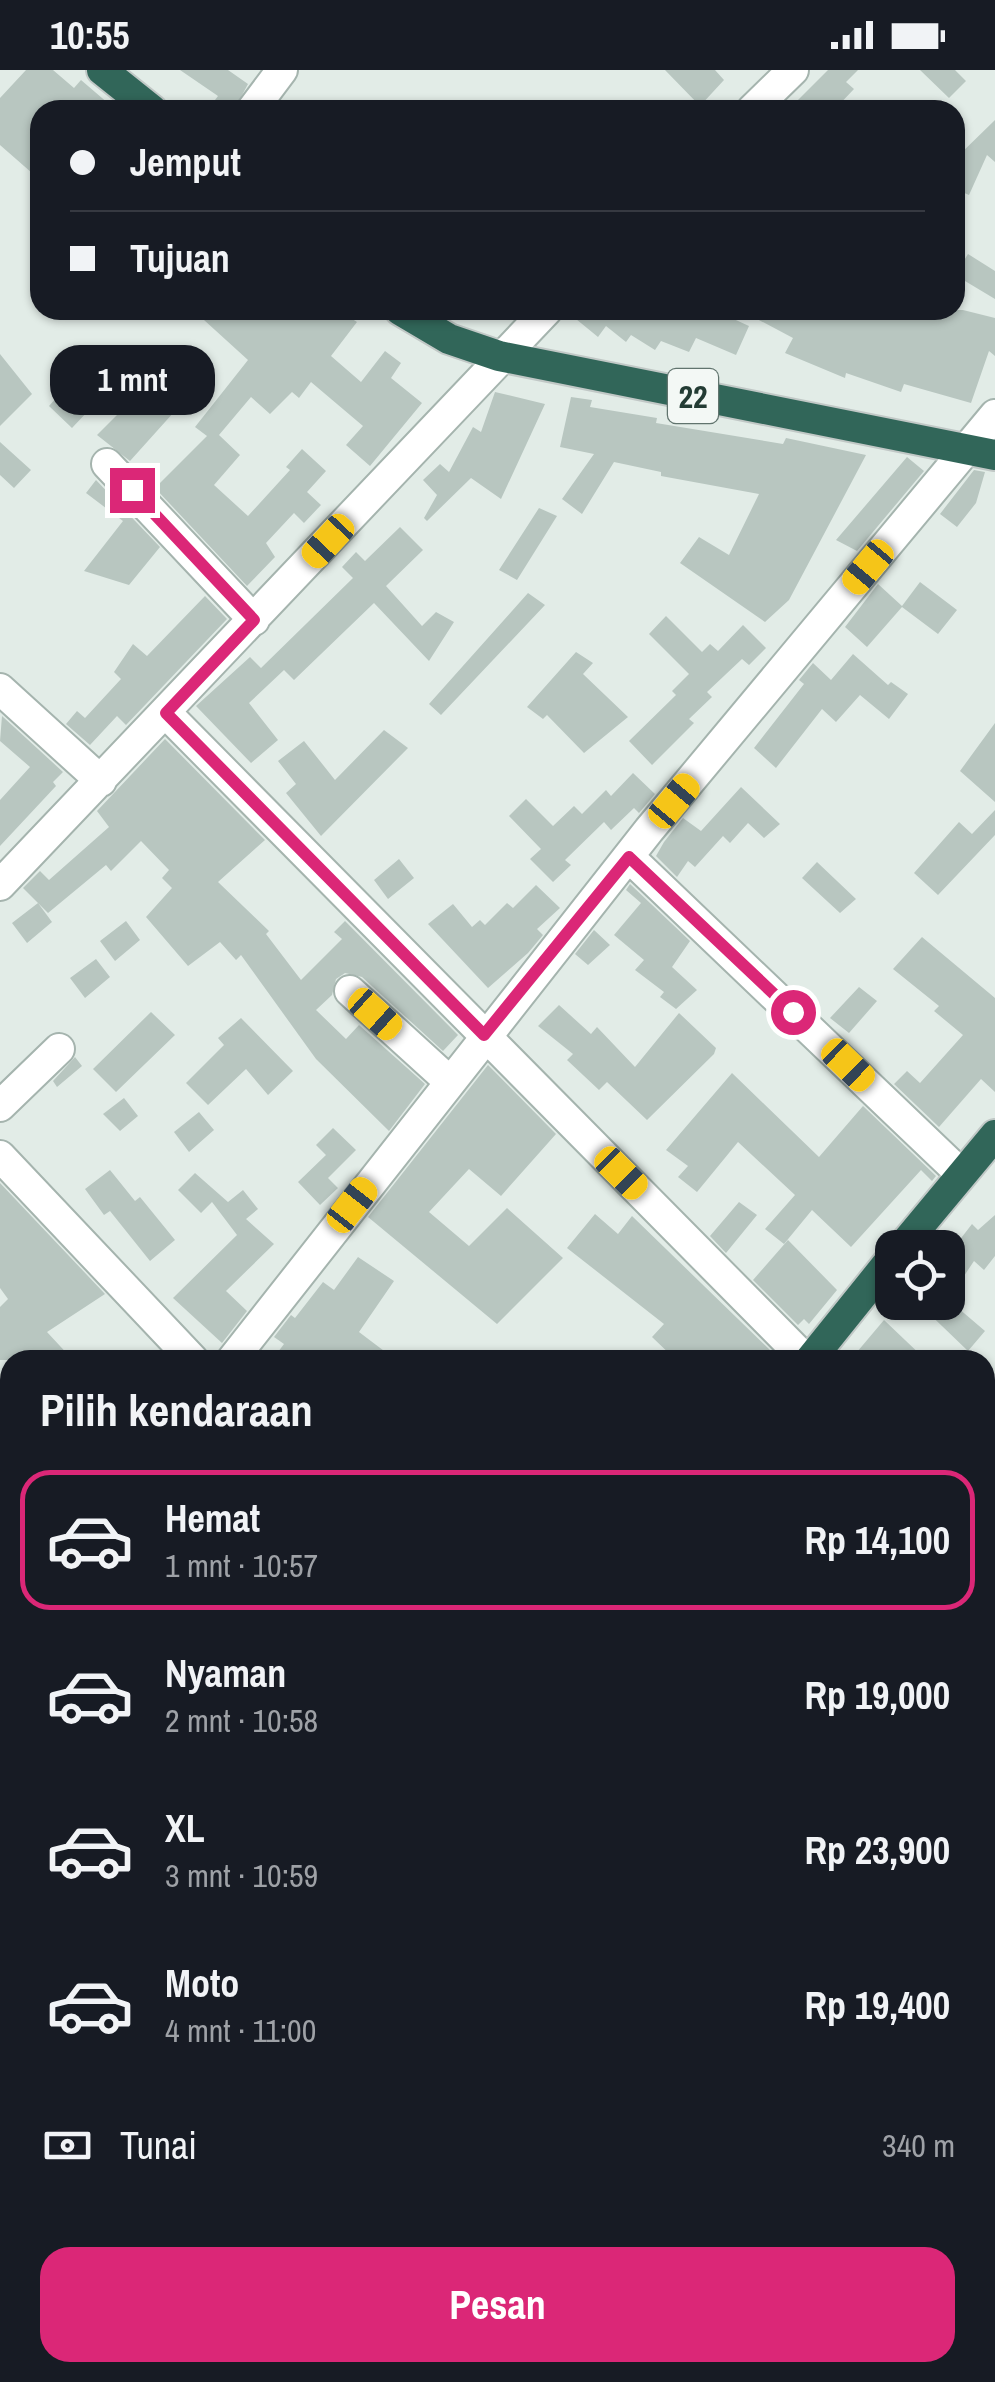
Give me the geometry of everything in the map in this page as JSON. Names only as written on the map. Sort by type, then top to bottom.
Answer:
[{"type":"highway","points":[[102,70],[140,100]]},
{"type":"highway","name":"22","points":[[417,320],[449,339],[499,356],[980,452]]},
{"type":"highway","points":[[916,1230],[995,1135]]},
{"type":"highway","points":[[816,1350],[875,1279]]},
{"type":"street","points":[[260,100],[282,70]]},
{"type":"street","points":[[762,100],[794,70]]},
{"type":"street","points":[[0,885],[537,320]]},
{"type":"street","points":[[240,1350],[484,1035],[629,857],[980,452],[995,414]]},
{"type":"street","points":[[107,464],[254,620]]},
{"type":"street","points":[[0,689],[101,780]]},
{"type":"street","points":[[166,713],[798,1350]]},
{"type":"street","points":[[629,857],[961,1174]]},
{"type":"street","points":[[350,991],[449,1081]]},
{"type":"street","points":[[0,1106],[59,1049]]},
{"type":"street","points":[[0,1156],[184,1350]]},
{"type":"building","points":[[26,70],[53,70],[74,88],[81,80],[104,100],[30,100],[30,171],[0,145],[0,98]]},
{"type":"building","points":[[180,70],[228,70],[248,84],[239,100],[215,100],[218,96]]},
{"type":"building","points":[[665,70],[715,70],[724,80],[706,100],[694,100]]},
{"type":"building","points":[[828,70],[858,70],[846,82],[854,89],[844,100],[798,100]]},
{"type":"building","points":[[920,70],[955,70],[966,81],[949,98]]},
{"type":"building","points":[[995,120],[995,162],[987,155],[969,195],[965,193],[965,149]]},
{"type":"building","points":[[968,254],[995,271],[995,299],[965,281]]},
{"type":"building","points":[[965,310],[995,318],[995,356],[989,351],[971,403],[904,384],[901,392],[846,373],[845,378],[785,353],[793,338],[759,320],[965,320]]},
{"type":"building","points":[[204,320],[354,320],[357,322],[331,356],[361,382],[385,351],[401,363],[391,378],[422,403],[370,466],[346,445],[363,426],[311,382],[299,398],[292,392],[270,414],[251,397],[219,435],[240,455],[214,485],[248,516],[290,470],[286,467],[302,449],[326,471],[307,492],[321,505],[304,523],[294,513],[266,543],[275,557],[247,586],[155,488],[207,436],[195,427],[248,360]]},
{"type":"building","points":[[577,320],[736,320],[749,326],[736,355],[696,338],[689,352],[661,341],[655,350],[631,335],[626,342],[606,326],[598,337]]},
{"type":"building","points":[[0,354],[32,394],[0,426]]},
{"type":"building","points":[[154,378],[183,402],[130,461],[97,435]]},
{"type":"building","points":[[65,388],[89,410],[72,428],[49,406]]},
{"type":"building","points":[[495,392],[545,404],[501,499],[471,478],[427,521],[424,518],[437,495],[423,480],[440,464],[449,472],[473,427],[481,432]]},
{"type":"building","points":[[571,397],[592,400],[590,407],[657,418],[656,423],[783,444],[786,438],[866,455],[789,600],[765,622],[680,563],[699,537],[729,555],[759,494],[661,476],[661,472],[614,462],[582,514],[562,499],[594,454],[560,447]]},
{"type":"building","points":[[0,442],[31,470],[14,488],[0,475]]},
{"type":"building","points":[[907,457],[924,471],[857,551],[836,540]]},
{"type":"building","points":[[974,470],[985,472],[976,503],[957,527],[940,514]]},
{"type":"building","points":[[96,480],[160,547],[129,585],[84,571],[123,521],[86,493]]},
{"type":"building","points":[[539,508],[557,516],[517,580],[499,570]]},
{"type":"building","points":[[400,527],[423,550],[386,586],[422,626],[436,612],[454,622],[429,661],[374,603],[294,680],[284,670],[249,703],[278,740],[251,763],[196,706],[250,657],[261,668],[353,578],[342,567],[356,552],[365,561]]},
{"type":"building","points":[[920,582],[957,610],[938,634],[902,607],[867,647],[845,627],[878,584],[902,606]]},
{"type":"building","points":[[528,593],[545,605],[441,715],[429,704]]},
{"type":"building","points":[[205,596],[227,619],[126,725],[117,716],[90,745],[66,724],[77,711],[85,718],[121,679],[114,672],[133,644],[147,656]]},
{"type":"building","points":[[666,616],[702,652],[710,644],[718,651],[743,625],[766,648],[749,665],[742,659],[707,692],[712,697],[689,719],[694,723],[652,765],[629,741],[676,695],[672,691],[689,674],[649,634]]},
{"type":"building","points":[[576,652],[593,663],[583,674],[628,717],[584,753],[547,715],[543,719],[527,707]]},
{"type":"building","points":[[853,654],[888,685],[891,682],[908,694],[889,719],[860,695],[836,722],[822,709],[776,768],[754,748],[804,684],[799,680],[813,663],[831,680]]},
{"type":"building","points":[[2,716],[63,772],[53,782],[56,786],[0,846],[0,800],[30,767],[0,741]]},
{"type":"building","points":[[995,723],[995,802],[960,771]]},
{"type":"building","points":[[384,730],[408,748],[321,836],[286,793],[296,784],[278,761],[304,741],[335,780]]},
{"type":"building","points":[[165,739],[265,840],[218,882],[269,931],[266,934],[301,980],[342,939],[334,932],[345,921],[458,1035],[443,1051],[362,977],[345,973],[336,979],[332,995],[316,1010],[346,1039],[359,1025],[425,1084],[389,1131],[316,1059],[241,955],[236,960],[220,942],[188,966],[146,917],[172,888],[162,878],[169,870],[141,841],[111,871],[106,865],[48,913],[23,888],[40,871],[49,880],[109,827],[97,811]]},
{"type":"building","points":[[633,773],[655,794],[639,813],[634,808],[611,830],[604,822],[565,860],[571,865],[553,882],[530,859],[541,849],[509,816],[526,799],[553,826],[574,806],[582,814],[606,790],[611,796]]},
{"type":"building","points":[[741,787],[780,824],[764,838],[748,823],[730,843],[723,836],[695,867],[688,861],[677,877],[656,856],[664,842],[683,818],[701,831]]},
{"type":"building","points":[[995,810],[995,835],[938,895],[914,873],[959,822],[972,834]]},
{"type":"building","points":[[399,859],[414,878],[388,899],[374,880]]},
{"type":"building","points":[[817,862],[856,899],[840,913],[802,878]]},
{"type":"building","points":[[630,884],[690,941],[672,967],[697,990],[676,1009],[660,997],[664,992],[635,970],[644,960],[614,935],[641,903],[626,890]]},
{"type":"building","points":[[536,885],[560,908],[537,929],[543,935],[528,953],[488,988],[428,924],[453,904],[472,927],[480,920],[485,925],[507,903],[513,908]]},
{"type":"building","points":[[38,903],[52,922],[27,943],[12,923]]},
{"type":"building","points":[[126,921],[140,940],[115,961],[100,941]]},
{"type":"building","points":[[594,930],[610,945],[588,965],[575,954]]},
{"type":"building","points":[[922,937],[995,998],[995,1092],[981,1079],[939,1127],[894,1084],[907,1071],[920,1083],[963,1035],[934,1011],[939,1006],[893,969]]},
{"type":"building","points":[[96,959],[110,977],[85,998],[70,978]]},
{"type":"building","points":[[859,987],[877,1001],[849,1033],[830,1018]]},
{"type":"building","points":[[559,1005],[591,1034],[597,1027],[635,1067],[679,1013],[716,1048],[647,1120],[607,1082],[599,1090],[567,1060],[573,1054],[538,1026]]},
{"type":"building","points":[[151,1012],[175,1035],[116,1092],[93,1069]]},
{"type":"building","points":[[241,1018],[293,1071],[268,1095],[246,1069],[208,1105],[186,1083],[224,1045],[218,1038]]},
{"type":"building","points":[[75,1057],[82,1066],[57,1087],[53,1081]]},
{"type":"building","points":[[488,1065],[556,1134],[501,1196],[469,1169],[429,1212],[469,1246],[507,1208],[563,1258],[497,1324],[368,1217]]},
{"type":"building","points":[[732,1073],[819,1157],[863,1106],[936,1176],[932,1181],[921,1170],[851,1247],[812,1210],[784,1244],[765,1229],[795,1195],[738,1142],[697,1192],[678,1177],[688,1166],[666,1150]]},
{"type":"building","points":[[124,1098],[138,1116],[120,1131],[103,1114]]},
{"type":"building","points":[[199,1112],[214,1130],[189,1152],[174,1132]]},
{"type":"building","points":[[333,1128],[356,1150],[328,1178],[338,1188],[320,1205],[298,1182],[326,1155],[316,1145]]},
{"type":"building","points":[[110,1170],[135,1201],[140,1197],[175,1240],[150,1261],[110,1211],[104,1215],[85,1189]]},
{"type":"building","points":[[195,1173],[228,1202],[243,1190],[258,1209],[246,1219],[274,1244],[226,1291],[247,1311],[222,1343],[173,1298],[237,1235],[212,1202],[201,1213],[178,1190]]},
{"type":"building","points":[[0,1183],[105,1294],[47,1332],[64,1350],[0,1350],[0,1307],[8,1299],[0,1288]]},
{"type":"building","points":[[739,1202],[757,1215],[726,1253],[710,1236]]},
{"type":"building","points":[[595,1214],[618,1234],[632,1216],[770,1350],[666,1350],[652,1337],[664,1324],[567,1248]]},
{"type":"building","points":[[995,1215],[995,1256],[984,1270],[974,1261],[965,1274],[965,1233],[972,1224],[978,1230]]},
{"type":"building","points":[[788,1240],[837,1290],[809,1324],[804,1319],[798,1325],[753,1280]]},
{"type":"building","points":[[358,1257],[394,1281],[359,1332],[383,1350],[280,1350],[284,1344],[274,1337],[291,1315],[295,1318],[323,1282],[334,1290]]},
{"type":"building","points":[[965,1314],[985,1331],[969,1350],[936,1320],[965,1320]]},
{"type":"building","points":[[884,1320],[916,1350],[859,1350]]},
{"type":"route","points":[[132,490],[254,620],[166,713],[484,1035],[629,857],[793,1012]]}]
